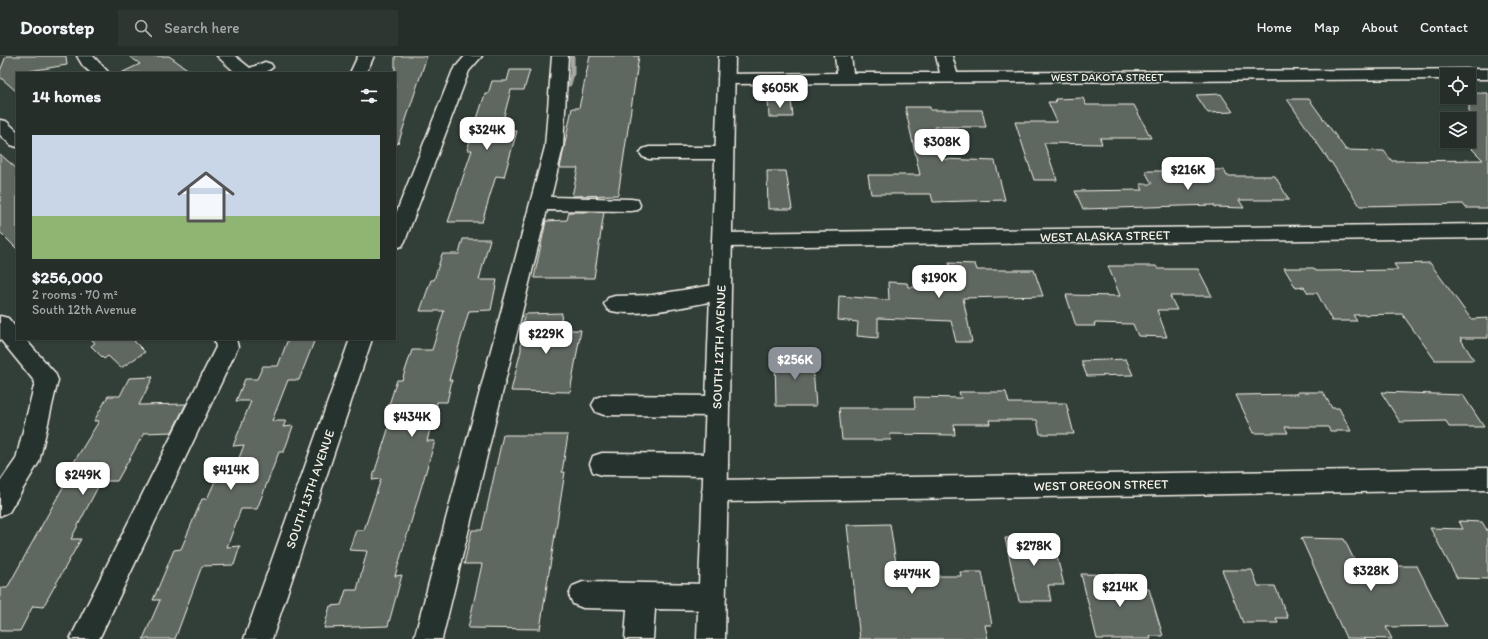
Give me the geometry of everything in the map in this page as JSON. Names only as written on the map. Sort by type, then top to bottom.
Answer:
[{"type":"street","points":[[85,56],[89,63],[100,72]]},
{"type":"street","points":[[224,56],[245,72]]},
{"type":"street","points":[[358,72],[366,56]]},
{"type":"street","points":[[396,238],[461,70],[474,56]]},
{"type":"street","points":[[428,639],[554,147],[560,56]]},
{"type":"street","name":"SOUTH 12TH AVENUE","points":[[711,639],[727,56]]},
{"type":"street","points":[[843,56],[846,78]]},
{"type":"street","points":[[944,56],[963,96]]},
{"type":"street","name":"WEST DAKOTA STREET","points":[[726,79],[1488,74]]},
{"type":"street","points":[[929,78],[934,96]]},
{"type":"street","points":[[0,125],[16,140]]},
{"type":"street","points":[[649,153],[724,153]]},
{"type":"street","points":[[539,202],[631,205]]},
{"type":"street","name":"WEST ALASKA STREET","points":[[722,240],[1488,232]]},
{"type":"street","points":[[615,304],[652,303],[720,292]]},
{"type":"street","points":[[0,324],[47,380],[27,462],[0,504]]},
{"type":"street","points":[[84,639],[227,346],[225,340]]},
{"type":"street","name":"SOUTH 13TH AVENUE","points":[[258,639],[361,340]]},
{"type":"street","points":[[604,405],[717,406]]},
{"type":"street","points":[[602,464],[716,465]]},
{"type":"street","name":"WEST OREGON STREET","points":[[715,491],[1488,480]]},
{"type":"street","points":[[583,595],[712,597]]},
{"type":"street","points":[[639,639],[642,596]]},
{"type":"building","points":[[6,56],[66,56],[67,65],[16,72],[16,91],[0,77],[0,71]]},
{"type":"building","points":[[129,56],[169,56],[192,72],[123,72],[140,64]]},
{"type":"building","points":[[395,56],[427,56],[398,144],[396,143]]},
{"type":"building","points":[[590,56],[639,56],[618,195],[572,196],[578,168],[560,168],[572,108],[579,108]]},
{"type":"building","points":[[510,70],[530,70],[524,90],[511,90],[500,131],[517,131],[504,177],[496,176],[482,222],[448,222],[472,150],[467,150],[485,94],[488,94],[492,81],[507,81]]},
{"type":"building","points":[[1476,93],[1488,93],[1488,208],[1466,208],[1463,204],[1360,206],[1287,99],[1309,99],[1346,150],[1384,151],[1392,161],[1483,160],[1471,148],[1476,148],[1476,112],[1469,112],[1469,104],[1476,104]]},
{"type":"building","points":[[1221,94],[1233,112],[1208,113],[1196,95]]},
{"type":"building","points":[[1083,98],[1086,105],[1134,105],[1151,138],[1100,138],[1102,144],[1044,143],[1057,180],[1034,180],[1015,122],[1057,122],[1048,102],[1056,102],[1055,99]]},
{"type":"building","points":[[768,100],[791,100],[793,117],[769,117]]},
{"type":"building","points":[[905,107],[930,107],[930,110],[982,110],[986,127],[935,127],[943,159],[995,161],[1005,200],[933,202],[931,194],[871,194],[868,175],[920,175]]},
{"type":"building","points":[[0,154],[16,168],[16,248],[0,232]]},
{"type":"building","points":[[1184,169],[1224,170],[1227,176],[1275,176],[1289,200],[1239,200],[1244,208],[1215,207],[1214,205],[1083,209],[1075,191],[1143,190],[1140,184],[1152,184],[1145,171],[1185,171]]},
{"type":"building","points":[[767,171],[786,171],[792,209],[768,209]]},
{"type":"building","points":[[569,212],[604,212],[594,278],[534,278],[546,221],[567,220]]},
{"type":"building","points":[[463,239],[490,239],[479,280],[497,280],[491,310],[469,311],[449,380],[452,380],[447,402],[437,402],[427,441],[435,441],[395,576],[402,575],[388,626],[324,628],[330,606],[341,605],[346,590],[357,590],[367,551],[349,550],[356,530],[364,530],[381,479],[372,480],[392,417],[385,417],[397,380],[402,380],[412,350],[432,350],[444,311],[420,311],[431,280],[434,280],[442,254],[459,254]]},
{"type":"building","points":[[949,263],[975,264],[977,270],[1034,270],[1043,296],[963,298],[972,342],[956,342],[951,321],[878,318],[878,338],[857,336],[858,322],[838,320],[839,296],[889,300],[888,282],[907,283],[908,287],[946,288],[942,269],[950,269]]},
{"type":"building","points":[[1430,263],[1471,319],[1488,318],[1488,338],[1460,338],[1474,360],[1435,360],[1402,314],[1353,315],[1357,321],[1332,321],[1317,293],[1308,293],[1304,287],[1296,288],[1284,268],[1314,268],[1316,271],[1398,270],[1394,264]]},
{"type":"building","points":[[1108,266],[1156,266],[1158,269],[1198,269],[1212,296],[1170,296],[1177,310],[1157,310],[1167,337],[1138,336],[1133,324],[1094,323],[1095,326],[1076,326],[1066,295],[1120,296]]},
{"type":"building","points":[[562,313],[560,330],[581,330],[570,392],[511,391],[521,350],[521,329],[525,314]]},
{"type":"building","points":[[92,340],[136,340],[134,341],[145,352],[121,368],[108,356],[104,359],[91,346],[95,343]]},
{"type":"building","points":[[288,340],[315,340],[299,380],[288,380],[272,421],[286,421],[283,427],[293,426],[284,452],[279,452],[257,509],[241,509],[227,547],[240,546],[234,565],[202,566],[175,639],[143,639],[160,600],[153,600],[174,550],[181,549],[202,499],[207,499],[216,479],[231,479],[244,445],[233,446],[251,401],[236,401],[245,379],[257,379],[263,366],[278,366]]},
{"type":"building","points":[[775,356],[812,356],[816,406],[776,406]]},
{"type":"building","points":[[1126,359],[1133,375],[1087,376],[1081,361]]},
{"type":"building","points":[[153,377],[139,405],[186,404],[172,432],[144,433],[117,481],[101,481],[71,539],[81,539],[43,607],[33,606],[20,631],[0,631],[0,588],[7,588],[67,480],[63,480],[99,421],[94,421],[108,396],[120,396],[129,378]]},
{"type":"building","points":[[959,392],[1006,392],[1009,403],[1066,403],[1074,434],[1040,434],[1037,420],[989,420],[990,424],[954,424],[955,435],[890,434],[891,440],[842,440],[839,408],[915,408],[914,397],[961,398]]},
{"type":"building","points":[[1297,392],[1323,392],[1332,408],[1339,408],[1351,431],[1330,431],[1328,427],[1285,427],[1288,433],[1254,433],[1236,395],[1298,394]]},
{"type":"building","points":[[1381,392],[1463,395],[1484,427],[1449,427],[1446,421],[1400,422]]},
{"type":"building","points":[[503,435],[568,435],[562,472],[565,472],[540,629],[468,628],[482,564],[464,564],[472,530],[482,530]]},
{"type":"building","points":[[1459,521],[1482,522],[1488,532],[1488,579],[1457,578],[1430,528],[1463,529]]},
{"type":"building","points":[[890,524],[898,576],[961,576],[960,572],[982,572],[992,625],[985,625],[988,639],[860,639],[847,525]]},
{"type":"building","points":[[1052,537],[1064,585],[1048,585],[1051,601],[1019,601],[1005,538]]},
{"type":"building","points":[[1301,538],[1344,539],[1357,566],[1417,566],[1447,626],[1386,627],[1392,639],[1346,638]]},
{"type":"building","points":[[1222,570],[1252,570],[1258,586],[1275,586],[1288,618],[1276,618],[1278,623],[1243,623]]},
{"type":"building","points":[[1081,574],[1128,575],[1132,589],[1149,589],[1163,636],[1150,636],[1151,639],[1097,639]]},
{"type":"waterway","points":[[569,84],[572,74],[572,56]]}]
